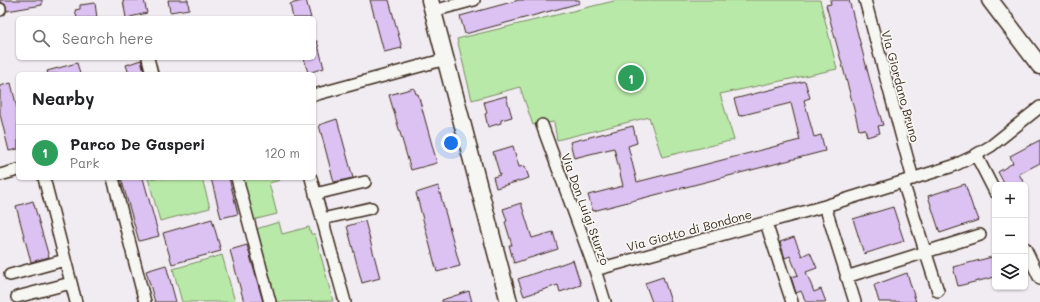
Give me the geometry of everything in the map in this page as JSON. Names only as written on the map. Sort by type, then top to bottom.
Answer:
[{"type":"street","points":[[474,0],[432,6],[509,302]]},
{"type":"street","name":"Via Giordano Bruno","points":[[864,0],[908,180]]},
{"type":"street","points":[[990,0],[1040,66]]},
{"type":"street","points":[[316,94],[446,59]]},
{"type":"street","points":[[148,60],[152,72]]},
{"type":"street","name":"Via Giotto di Bondone","points":[[595,270],[825,206],[953,166],[991,146],[1040,106]]},
{"type":"street","name":"Via Don Luigi Sturzo","points":[[542,125],[595,270],[605,302]]},
{"type":"street","points":[[976,155],[992,186]]},
{"type":"street","points":[[0,175],[16,171]]},
{"type":"street","points":[[45,180],[76,302]]},
{"type":"street","points":[[113,180],[145,302]]},
{"type":"street","points":[[239,180],[270,302]]},
{"type":"street","points":[[311,180],[345,302]]},
{"type":"street","points":[[908,180],[925,252],[938,291]]},
{"type":"street","points":[[315,194],[365,182]]},
{"type":"street","points":[[825,206],[854,302]]},
{"type":"street","points":[[322,219],[371,208]]},
{"type":"street","name":"Via Giotto di Bondone","points":[[766,223],[792,302]]},
{"type":"street","points":[[846,278],[980,235]]},
{"type":"street","points":[[1028,254],[1040,279]]},
{"type":"street","points":[[10,275],[65,260]]},
{"type":"street","points":[[17,297],[71,282]]},
{"type":"green space","points":[[618,0],[820,0],[837,69],[720,94],[734,140],[662,157],[649,117],[557,140],[554,122],[533,125],[520,87],[472,100],[457,39]]},
{"type":"green space","points":[[149,180],[203,180],[210,208],[160,221]]},
{"type":"green space","points":[[243,180],[280,180],[269,183],[277,214],[253,220]]},
{"type":"green space","points":[[279,222],[282,234],[309,227],[311,234],[315,234],[333,301],[276,302],[256,229]]},
{"type":"green space","points":[[222,255],[235,302],[182,302],[173,269]]},
{"type":"building","points":[[0,0],[42,0],[42,5],[7,11],[6,5],[0,2]]},
{"type":"building","points":[[123,0],[144,0],[147,13],[134,16],[126,16]]},
{"type":"building","points":[[168,0],[188,0],[189,9],[170,12]]},
{"type":"building","points":[[306,0],[310,16],[293,16],[290,4]]},
{"type":"building","points":[[370,0],[389,0],[402,48],[384,52]]},
{"type":"building","points":[[519,0],[579,0],[580,3],[465,34],[460,16]]},
{"type":"building","points":[[830,0],[849,0],[883,125],[878,126],[880,133],[867,137],[865,129],[859,130],[826,5],[831,4]]},
{"type":"building","points":[[95,3],[97,16],[76,16],[75,10],[80,9],[80,5]]},
{"type":"building","points":[[317,41],[324,68],[308,72],[305,60],[316,60]]},
{"type":"building","points":[[141,60],[144,72],[128,72],[126,65]]},
{"type":"building","points":[[77,63],[79,72],[47,72]]},
{"type":"building","points":[[805,81],[810,98],[804,100],[814,137],[821,135],[825,151],[593,211],[588,195],[623,186],[614,148],[574,158],[570,142],[633,126],[637,143],[628,146],[637,182],[800,140],[791,103],[739,116],[734,99]]},
{"type":"building","points":[[11,83],[16,104],[16,149],[9,151],[0,114],[0,86]]},
{"type":"building","points":[[414,88],[416,94],[418,94],[437,163],[411,170],[389,95]]},
{"type":"building","points":[[506,96],[512,117],[501,120],[501,123],[488,127],[485,114],[487,113],[484,102]]},
{"type":"building","points":[[337,119],[353,178],[334,182],[319,125]]},
{"type":"building","points":[[1040,140],[1040,163],[1019,174],[1023,182],[1003,182],[998,172],[1013,163],[1010,156]]},
{"type":"building","points":[[513,146],[519,167],[525,166],[529,178],[496,188],[493,177],[500,175],[493,152]]},
{"type":"building","points":[[122,180],[144,180],[159,236],[139,241]]},
{"type":"building","points":[[212,180],[230,180],[238,214],[221,218]]},
{"type":"building","points":[[965,184],[974,211],[975,210],[979,220],[940,233],[928,196]]},
{"type":"building","points":[[438,186],[460,266],[437,272],[416,193]]},
{"type":"building","points":[[33,201],[49,257],[31,262],[16,206]]},
{"type":"building","points":[[521,203],[532,238],[553,232],[558,249],[514,263],[509,245],[512,245],[505,222],[507,221],[503,209]]},
{"type":"building","points":[[893,207],[904,241],[864,254],[853,219]]},
{"type":"building","points":[[212,219],[221,251],[172,264],[163,233]]},
{"type":"building","points":[[365,221],[380,278],[362,283],[347,226]]},
{"type":"building","points":[[794,237],[802,256],[810,252],[817,268],[806,272],[814,292],[821,289],[826,302],[806,302],[801,291],[796,293],[791,277],[798,275],[790,256],[785,258],[780,242]]},
{"type":"building","points":[[247,245],[263,302],[244,302],[230,250]]},
{"type":"building","points":[[992,257],[992,278],[958,286],[953,267]]},
{"type":"building","points":[[573,260],[581,285],[560,292],[558,285],[524,296],[518,279]]},
{"type":"building","points":[[166,265],[176,302],[155,302],[146,271]]},
{"type":"building","points":[[907,273],[916,302],[879,302],[874,285]]},
{"type":"building","points":[[663,277],[671,302],[652,302],[645,283]]},
{"type":"building","points":[[469,291],[472,302],[442,302],[442,300]]},
{"type":"place","name":"Parco De Gasperi","points":[[631,78]]}]
